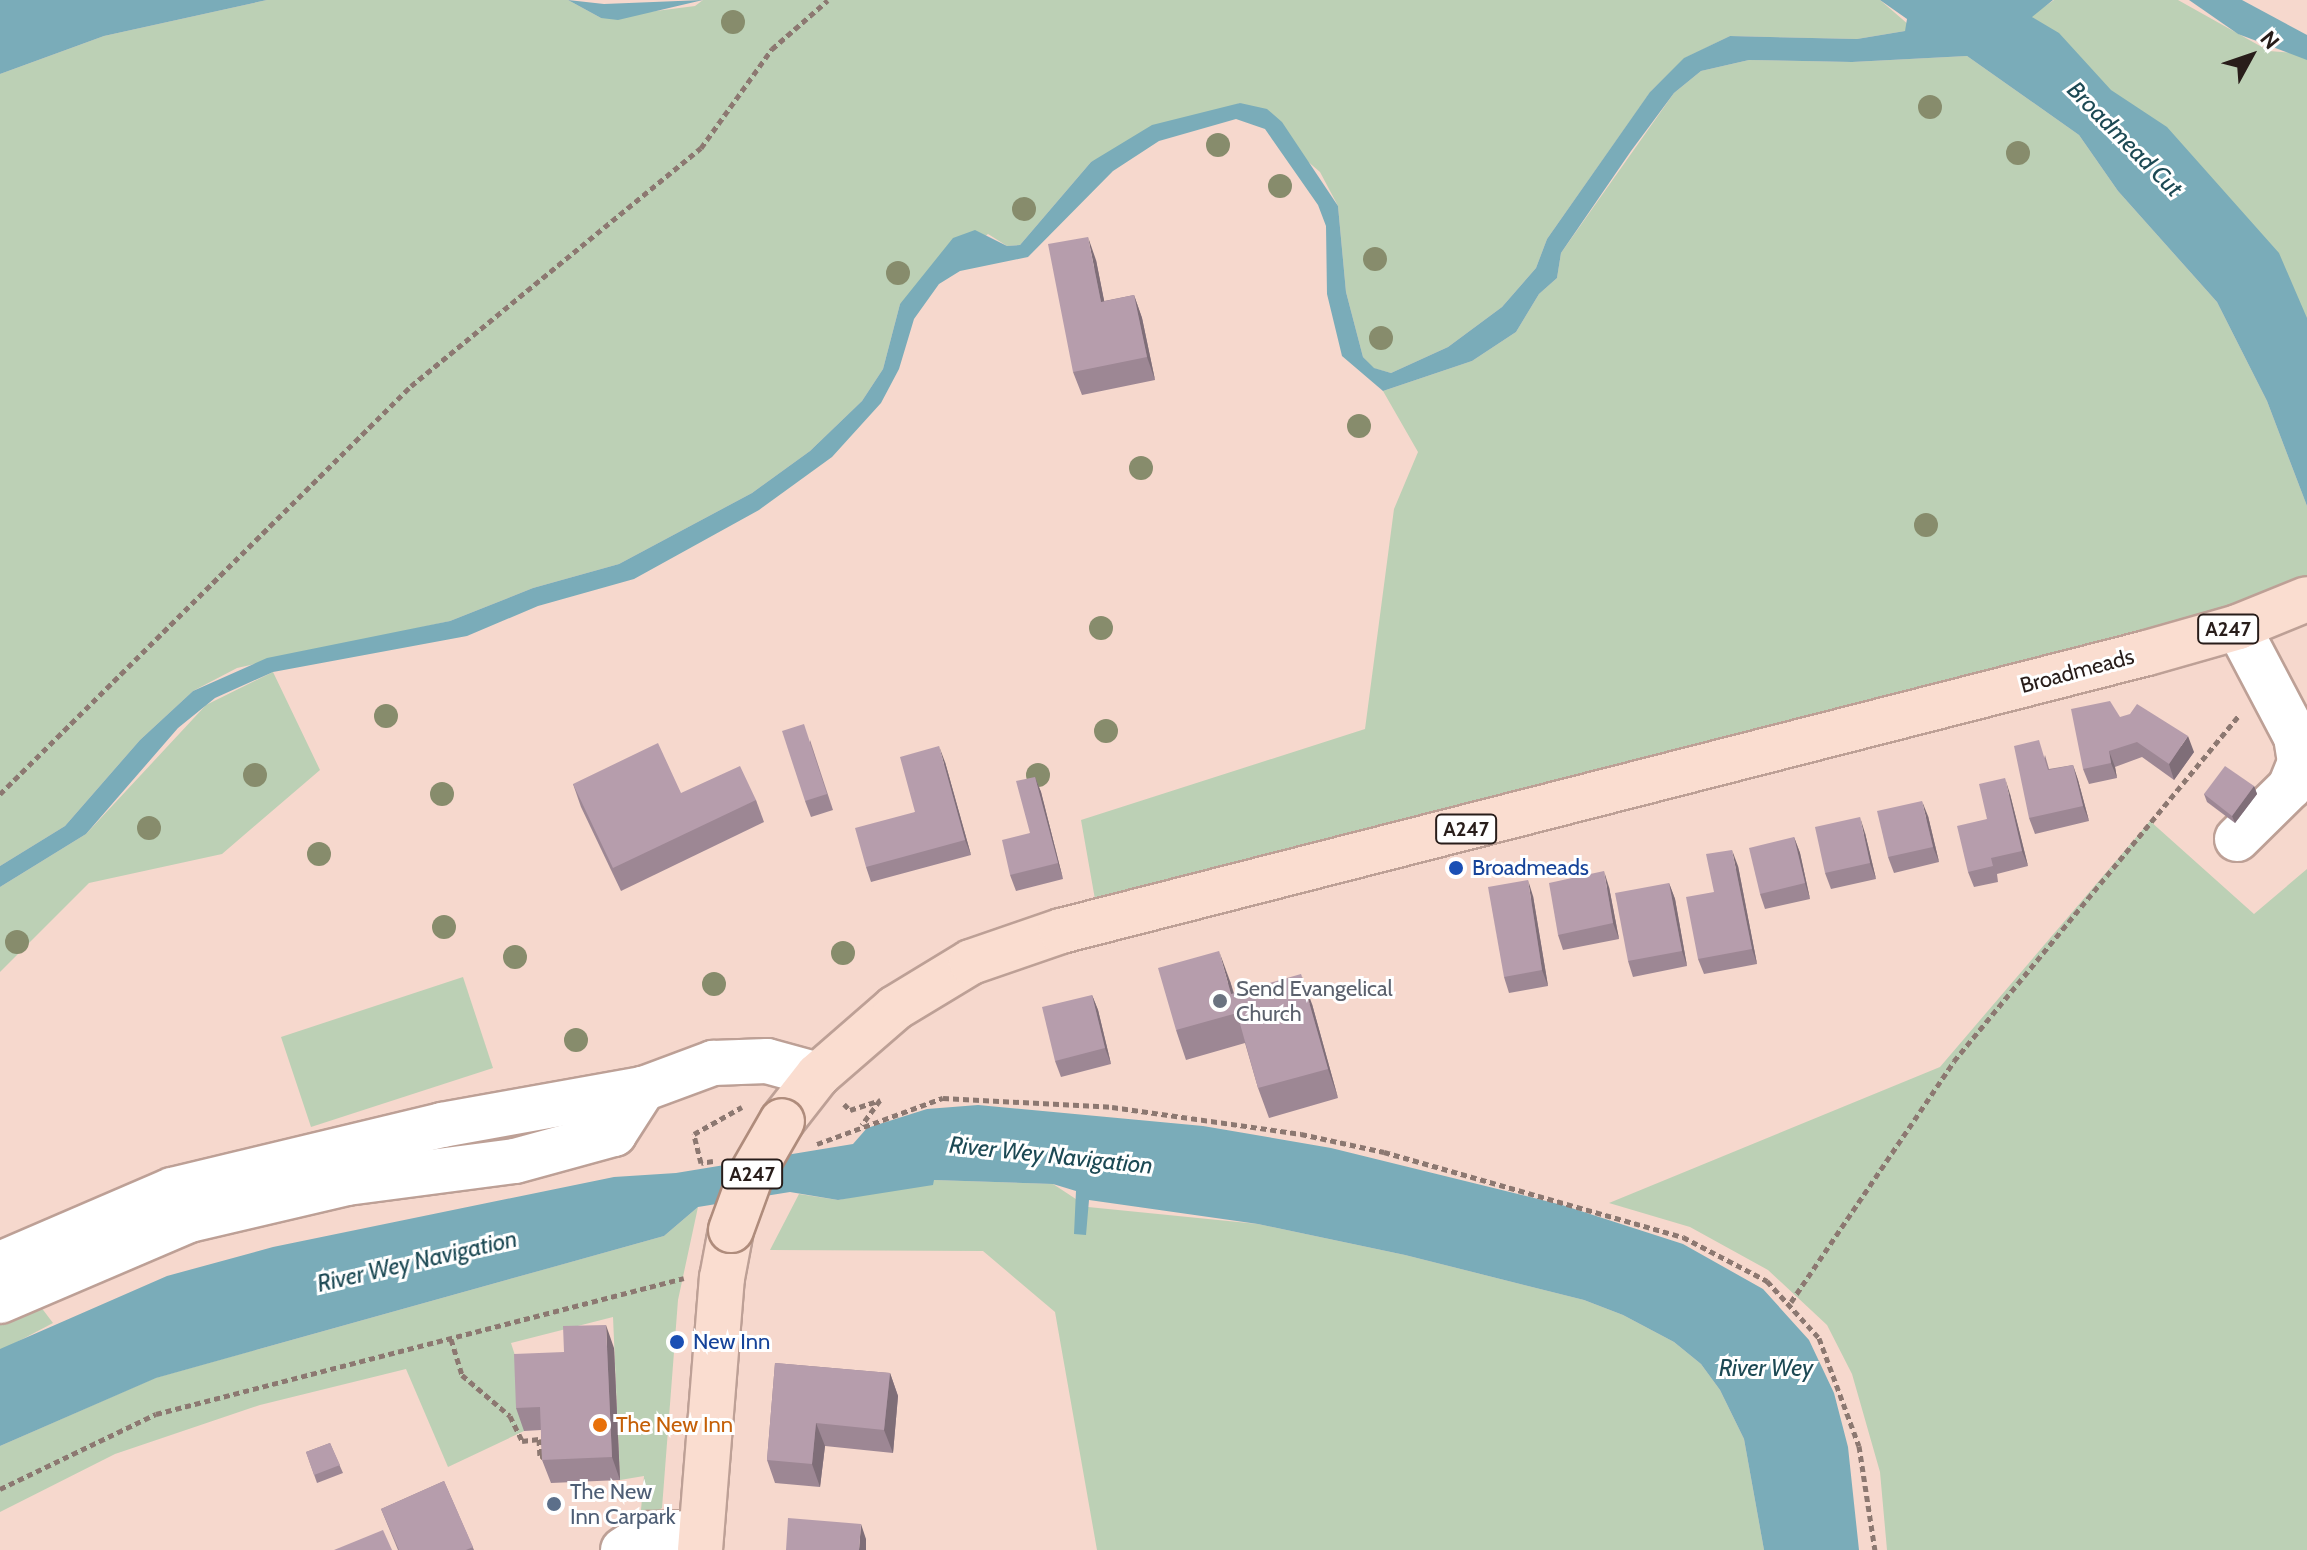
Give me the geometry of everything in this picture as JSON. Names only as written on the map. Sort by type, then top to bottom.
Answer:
[{"type":"main road","name":"Broadmeads","points":[[700,1542],[722,1278],[731,1230],[751,1175],[782,1121],[818,1075],[895,1008],[971,962],[1061,931],[2238,627],[2307,599]]},
{"type":"street","points":[[2237,839],[2290,787],[2300,762],[2296,737],[2238,627]]},
{"type":"street","points":[[0,1264],[172,1190],[442,1125],[643,1089],[713,1063],[767,1061],[818,1075]]},
{"type":"street","points":[[0,1301],[189,1220],[347,1183],[515,1161],[614,1134],[643,1089]]},
{"type":"street","points":[[623,1550],[648,1534],[700,1542]]},
{"type":"path","points":[[0,794],[411,386],[701,148],[772,49],[828,0]]},
{"type":"path","points":[[1791,1302],[1954,1061],[2267,681]]},
{"type":"path","points":[[862,1126],[943,1098],[1112,1107],[1301,1134],[1506,1183],[1683,1237],[1767,1281],[1791,1302],[1819,1338],[1842,1389],[1859,1446],[1875,1550]]},
{"type":"path","points":[[0,1489],[156,1414],[451,1339],[672,1278]]},
{"type":"path","points":[[451,1339],[462,1375],[510,1416],[522,1441],[539,1439],[540,1457],[549,1455]]},
{"type":"green space","points":[[267,0],[568,0],[601,18],[695,6],[703,0],[1880,0],[1909,25],[1905,31],[1857,39],[1730,36],[1685,58],[1651,91],[1547,239],[1536,268],[1502,307],[1448,347],[1391,373],[1373,368],[1363,357],[1346,292],[1338,206],[1320,172],[1240,103],[1091,162],[1020,245],[1007,246],[988,234],[900,304],[883,369],[862,401],[810,451],[752,493],[619,564],[533,588],[450,621],[237,668],[193,691],[140,740],[65,826],[0,866],[0,74],[104,36]]},
{"type":"green space","points":[[2054,0],[2178,0],[2269,51],[2307,54],[2307,328],[2031,16]]},
{"type":"green space","points":[[1967,56],[2079,135],[2118,191],[2217,302],[2267,401],[2307,506],[2307,577],[2215,614],[1096,905],[1081,820],[1365,729],[1394,509],[1418,452],[1383,391],[1472,361],[1516,332],[1539,294],[1557,278],[1561,253],[1674,93],[1701,71],[1749,60],[1852,62]]},
{"type":"green space","points":[[273,672],[320,770],[222,854],[89,883],[0,972],[0,887],[86,834],[206,705]]},
{"type":"green space","points":[[2150,821],[2254,914],[2307,869],[2307,1550],[1887,1550],[1880,1472],[1852,1374],[1827,1325],[1768,1270],[1690,1227],[1609,1203],[1940,1067]]},
{"type":"green space","points":[[463,977],[493,1068],[311,1127],[281,1037]]},
{"type":"green space","points":[[934,1180],[1053,1184],[1088,1207],[1258,1224],[1405,1255],[1584,1300],[1623,1315],[1674,1342],[1701,1364],[1720,1390],[1744,1439],[1764,1550],[1097,1550],[1055,1312],[983,1251],[770,1250],[799,1194],[838,1200]]},
{"type":"green space","points":[[698,1207],[678,1300],[662,1508],[640,1521],[644,1476],[620,1480],[613,1317],[511,1343],[522,1377],[524,1431],[448,1467],[406,1369],[260,1405],[115,1454],[0,1512],[0,1446],[155,1378],[664,1236]]},
{"type":"green space","points":[[0,1253],[53,1323],[0,1351]]},
{"type":"water","points":[[0,0],[267,0],[104,36],[0,74]]},
{"type":"water","points":[[568,0],[604,4],[703,0],[618,20],[601,18]]},
{"type":"water","name":"Broadmead Cut","points":[[1880,0],[2053,0],[2032,17],[2059,33],[2111,90],[2167,127],[2279,253],[2307,318],[2307,506],[2267,401],[2217,302],[2118,191],[2079,135],[1967,56],[1852,62],[1749,60],[1701,71],[1674,93],[1631,151],[1561,253],[1557,278],[1539,294],[1516,332],[1472,361],[1383,391],[1342,356],[1327,294],[1326,226],[1318,205],[1265,129],[1236,119],[1159,141],[1113,171],[1028,257],[960,271],[939,284],[914,319],[899,369],[881,403],[832,457],[759,510],[634,579],[538,606],[467,636],[273,672],[215,698],[178,728],[86,834],[0,887],[0,866],[65,826],[140,740],[193,691],[267,658],[450,621],[533,588],[619,564],[752,493],[810,451],[862,401],[883,369],[900,304],[953,238],[975,230],[1007,246],[1020,245],[1091,162],[1152,125],[1240,103],[1267,109],[1282,122],[1338,206],[1346,292],[1363,357],[1374,368],[1391,373],[1448,347],[1502,307],[1536,268],[1547,239],[1650,92],[1684,58],[1730,36],[1857,39],[1905,31],[1907,19]]},
{"type":"water","points":[[2189,0],[2242,0],[2307,35],[2307,60],[2238,34]]},
{"type":"water","name":"River Wey","points":[[978,1105],[1203,1126],[1331,1148],[1562,1205],[1683,1244],[1763,1289],[1809,1340],[1834,1393],[1848,1447],[1859,1550],[1764,1550],[1744,1439],[1720,1390],[1701,1364],[1674,1342],[1623,1315],[1584,1300],[1405,1255],[1258,1224],[1089,1200],[1086,1235],[1074,1234],[1076,1191],[1053,1184],[934,1180],[933,1185],[838,1200],[790,1192],[698,1207],[664,1236],[156,1378],[0,1446],[0,1349],[167,1276],[273,1247],[614,1177],[676,1173],[853,1144],[867,1128],[927,1109]]},
{"type":"building","points":[[1088,237],[1101,302],[1134,295],[1147,357],[1073,372],[1048,244]]},
{"type":"building","points":[[2110,701],[2120,717],[2130,714],[2137,704],[2188,736],[2169,764],[2137,742],[2109,751],[2111,763],[2083,769],[2071,709]]},
{"type":"building","points":[[804,724],[827,794],[805,801],[782,731]]},
{"type":"building","points":[[2039,740],[2048,770],[2073,765],[2083,806],[2029,818],[2014,746]]},
{"type":"building","points":[[658,743],[681,793],[740,766],[756,800],[613,868],[573,784]]},
{"type":"building","points":[[939,746],[965,840],[866,867],[855,828],[915,812],[900,757]]},
{"type":"building","points":[[2225,766],[2254,786],[2232,816],[2204,794]]},
{"type":"building","points":[[1035,777],[1058,863],[1010,875],[1002,840],[1030,833],[1016,781]]},
{"type":"building","points":[[2005,778],[2022,851],[1991,858],[1993,866],[1968,872],[1957,826],[1987,819],[1979,784]]},
{"type":"building","points":[[1922,801],[1933,847],[1888,857],[1877,811]]},
{"type":"building","points":[[1860,817],[1870,863],[1825,873],[1815,827]]},
{"type":"building","points":[[1794,837],[1805,883],[1760,894],[1749,848]]},
{"type":"building","points":[[1732,850],[1752,949],[1698,959],[1686,897],[1714,892],[1706,854]]},
{"type":"building","points":[[1604,871],[1613,923],[1558,935],[1549,883]]},
{"type":"building","points":[[1528,880],[1542,970],[1504,977],[1488,887]]},
{"type":"building","points":[[1669,883],[1682,951],[1628,961],[1615,893]]},
{"type":"building","points":[[1219,951],[1231,994],[1301,974],[1328,1069],[1258,1088],[1237,1013],[1176,1030],[1158,968]]},
{"type":"building","points":[[1092,995],[1105,1048],[1055,1061],[1042,1007]]},
{"type":"building","points":[[606,1325],[612,1457],[542,1460],[540,1407],[516,1408],[514,1354],[564,1352],[563,1326]]},
{"type":"building","points":[[775,1363],[890,1373],[884,1430],[816,1423],[812,1464],[767,1460]]},
{"type":"building","points":[[330,1443],[340,1465],[314,1475],[306,1452]]},
{"type":"building","points":[[444,1481],[473,1547],[466,1550],[399,1550],[381,1509]]},
{"type":"building","points":[[788,1518],[861,1524],[859,1550],[786,1550]]},
{"type":"building","points":[[383,1530],[392,1550],[334,1550]]},
{"type":"place","name":"Broadmeads","points":[[1456,868]]},
{"type":"place","name":"Send Evangelical Church","points":[[1220,1001]]},
{"type":"place","name":"New Inn","points":[[677,1342]]},
{"type":"place","name":"The New Inn","points":[[600,1425]]},
{"type":"place","name":"The New Inn Carpark","points":[[554,1504]]},
{"type":"water label","name":"River Wey Navigation","points":[[1051,1155]]},
{"type":"water label","name":"River Wey Navigation","points":[[417,1261]]}]
